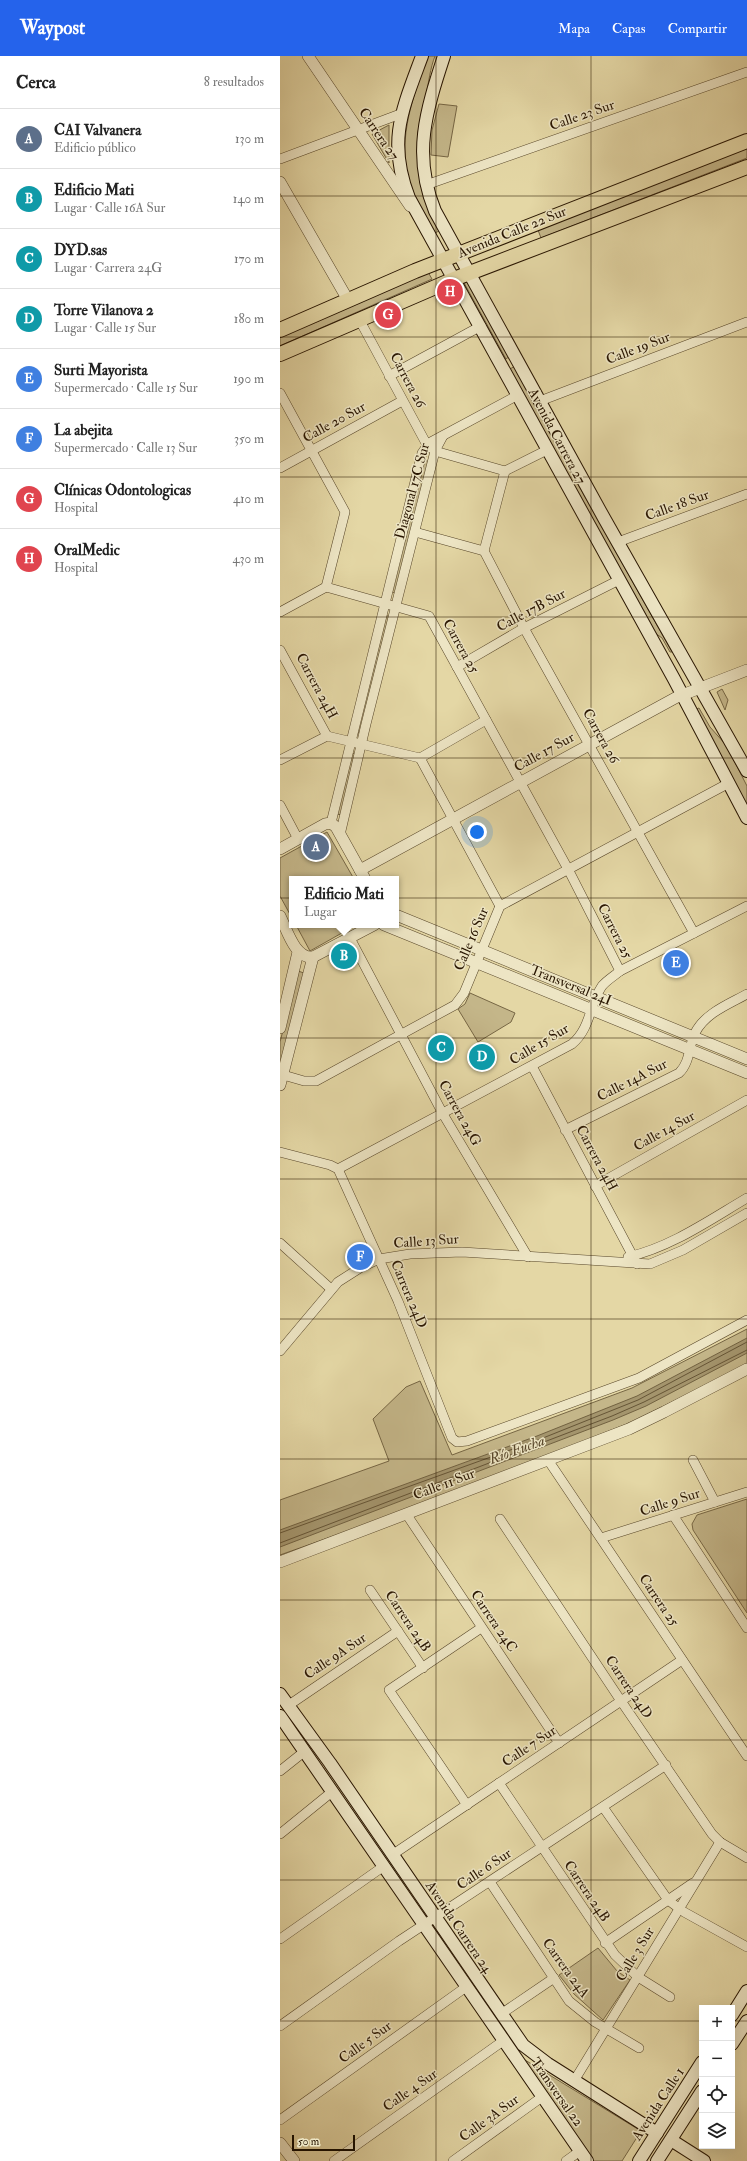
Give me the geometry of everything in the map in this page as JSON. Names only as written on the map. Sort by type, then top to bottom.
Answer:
[{"type":"main road","name":"Avenida Carrera 27","points":[[422,56],[403,113],[398,140],[399,165],[409,198],[481,326],[547,450],[682,695],[747,818]]},
{"type":"main road","name":"Avenida Carrera 27","points":[[444,56],[424,127],[422,147],[426,184],[435,211],[618,542],[747,771]]},
{"type":"main road","name":"Avenida Calle 22 Sur","points":[[280,330],[458,253],[747,141]]},
{"type":"main road","name":"Avenida Calle 22 Sur","points":[[280,354],[454,279],[747,167]]},
{"type":"main road","points":[[502,365],[516,357]]},
{"type":"main road","name":"Avenida Carrera 24","points":[[280,1694],[501,2014],[527,2049],[574,2081],[657,2133]]},
{"type":"main road","name":"Avenida Carrera 24","points":[[280,1716],[333,1791],[503,2041]]},
{"type":"main road","points":[[735,2010],[747,1991]]},
{"type":"main road","points":[[734,2041],[747,2020]]},
{"type":"main road","name":"Transversal 22","points":[[503,2041],[584,2156]]},
{"type":"main road","name":"Avenida Calle 1","points":[[639,2161],[699,2067]]},
{"type":"main road","points":[[658,2161],[699,2097]]},
{"type":"main road","points":[[671,2140],[704,2161]]},
{"type":"street","name":"Carrera 27","points":[[308,56],[425,228]]},
{"type":"street","name":"Calle 23 Sur","points":[[426,184],[747,72]]},
{"type":"street","points":[[280,159],[403,113]]},
{"type":"street","points":[[280,182],[348,300]]},
{"type":"street","name":"Carrera 26","points":[[359,320],[427,446]]},
{"type":"street","name":"Calle 19 Sur","points":[[540,401],[747,322]]},
{"type":"street","points":[[389,376],[481,326]]},
{"type":"street","points":[[280,393],[345,512],[326,587],[280,612]]},
{"type":"street","points":[[443,436],[518,395]]},
{"type":"street","name":"Calle 20 Sur","points":[[280,468],[402,401]]},
{"type":"street","name":"Diagonal 17C Sur","points":[[331,823],[420,458],[427,446],[443,436]]},
{"type":"street","name":"Diagonal 17C Sur","points":[[340,835],[361,744],[415,532],[436,451],[443,436]]},
{"type":"street","points":[[427,446],[436,451],[505,471],[547,450]]},
{"type":"street","points":[[415,532],[484,551],[505,471]]},
{"type":"street","name":"Calle 18 Sur","points":[[618,542],[747,494]]},
{"type":"street","name":"Carrera 26","points":[[484,551],[524,628],[636,833],[694,933]]},
{"type":"street","name":"Calle 17B Sur","points":[[457,667],[524,628],[619,580]]},
{"type":"street","name":"Carrera 25","points":[[326,587],[429,616],[568,869],[620,971]]},
{"type":"street","name":"Carrera 24H","points":[[280,650],[327,736]]},
{"type":"street","name":"Calle 17 Sur","points":[[362,874],[453,819],[682,695],[747,670]]},
{"type":"street","points":[[280,760],[327,736],[420,758],[486,720]]},
{"type":"street","points":[[420,758],[500,906]]},
{"type":"street","name":"Calle 16 Sur","points":[[281,1078],[313,1082],[459,1001],[500,906],[729,783]]},
{"type":"street","points":[[280,805],[298,839]]},
{"type":"street","points":[[280,849],[325,824],[331,823],[340,835],[362,874]]},
{"type":"street","name":"Calle 15 Sur","points":[[338,1169],[532,1066],[578,1038],[587,1026],[597,998],[605,982],[620,971],[747,906]]},
{"type":"street","points":[[280,916],[298,952],[307,957],[313,957],[368,928]]},
{"type":"street","name":"Transversal 24I","points":[[399,916],[747,1059]]},
{"type":"street","name":"Transversal 24I","points":[[391,928],[747,1073]]},
{"type":"street","name":"Carrera 24G","points":[[350,938],[443,1114],[528,1257]]},
{"type":"street","points":[[280,1028],[298,952]]},
{"type":"street","points":[[281,1078],[313,957]]},
{"type":"street","name":"Calle 14A Sur","points":[[565,1130],[681,1071],[690,1050],[693,1037],[704,1020],[747,994]]},
{"type":"street","name":"Carrera 24H","points":[[532,1066],[635,1260]]},
{"type":"street","name":"Calle 14 Sur","points":[[595,1186],[747,1100]]},
{"type":"street","points":[[280,1152],[330,1165],[338,1169]]},
{"type":"street","name":"Carrera 24D","points":[[338,1169],[398,1301],[452,1438],[457,1442],[467,1441],[632,1380],[747,1320]]},
{"type":"street","name":"Calle 13 Sur","points":[[635,1260],[670,1243],[747,1198]]},
{"type":"street","name":"Calle 13 Sur","points":[[280,1351],[331,1289],[360,1268],[379,1259],[410,1254],[462,1252],[528,1257],[635,1260],[650,1264],[669,1258],[747,1213]]},
{"type":"street","points":[[280,1243],[331,1289]]},
{"type":"street","name":"Calle 11 Sur","points":[[280,1562],[407,1515],[646,1421],[747,1369]]},
{"type":"street","name":"Carrera 25","points":[[548,1460],[747,1756]]},
{"type":"street","points":[[693,1460],[715,1502]]},
{"type":"street","name":"Calle 9 Sur","points":[[601,1538],[747,1492]]},
{"type":"street","name":"Carrera 24C","points":[[407,1515],[559,1743]]},
{"type":"street","points":[[673,1515],[747,1628]]},
{"type":"street","name":"Carrera 24D","points":[[500,1519],[621,1701],[712,1834],[720,1842],[747,1858]]},
{"type":"street","name":"Carrera 24B","points":[[370,1590],[423,1668]]},
{"type":"street","points":[[467,1805],[389,1690],[481,1628]]},
{"type":"street","name":"Calle 9A Sur","points":[[289,1705],[398,1630]]},
{"type":"street","name":"Calle 7 Sur","points":[[392,1855],[682,1660]]},
{"type":"street","points":[[280,1771],[305,1751]]},
{"type":"street","name":"Calle 6 Sur","points":[[280,2026],[424,1925],[666,1765]]},
{"type":"street","name":"Carrera 24B","points":[[499,1783],[605,1943],[626,1967],[638,1977],[670,1997]]},
{"type":"street","points":[[280,1834],[333,1791]]},
{"type":"street","points":[[603,1807],[668,1900],[680,1909],[747,1947]]},
{"type":"street","name":"Calle 3 Sur","points":[[574,2081],[720,1842]]},
{"type":"street","points":[[280,1939],[384,1866]]},
{"type":"street","points":[[605,1943],[697,1880]]},
{"type":"street","name":"Carrera 24A","points":[[490,1882],[569,2001],[581,2012],[639,2048]]},
{"type":"street","points":[[501,2014],[554,1978]]},
{"type":"street","name":"Calle 5 Sur","points":[[280,2120],[466,1987]]},
{"type":"street","name":"Calle 4 Sur","points":[[334,2161],[503,2041]]},
{"type":"street","name":"Calle 3A Sur","points":[[453,2161],[542,2097]]},
{"type":"street","points":[[280,2143],[294,2161]]},
{"type":"street","points":[[566,2161],[584,2156]]},
{"type":"shaded area","points":[[427,56],[435,56],[419,123],[418,157],[422,183],[439,231],[435,233],[413,193],[405,158],[407,124]]},
{"type":"shaded area","points":[[439,104],[457,106],[448,157],[431,155],[432,130]]},
{"type":"shaded area","points":[[389,125],[389,163],[372,134]]},
{"type":"shaded area","points":[[747,148],[747,158],[541,238],[538,230]]},
{"type":"shaded area","points":[[428,272],[432,279],[280,346],[280,336]]},
{"type":"shaded area","points":[[468,279],[511,355],[506,359],[463,281]]},
{"type":"shaded area","points":[[515,366],[566,463],[672,652],[670,652],[662,638],[655,633],[510,369]]},
{"type":"shaded area","points":[[424,460],[430,462],[396,593],[390,592]]},
{"type":"shaded area","points":[[384,615],[392,617],[363,734],[355,732]]},
{"type":"shaded area","points":[[722,689],[728,700],[725,710],[717,692]]},
{"type":"shaded area","points":[[699,708],[710,727],[726,745],[747,786],[747,805],[696,709]]},
{"type":"shaded area","points":[[351,753],[357,754],[343,815],[336,814]]},
{"type":"shaded area","points":[[327,832],[352,876],[289,876],[289,912],[280,896],[280,858]]},
{"type":"shaded area","points":[[298,928],[351,928],[310,951]]},
{"type":"shaded area","points":[[298,971],[304,973],[280,1066],[280,1042]]},
{"type":"shaded area","points":[[470,993],[515,1013],[511,1022],[478,1042],[458,1009],[465,1004]]},
{"type":"shaded area","points":[[747,1329],[747,1364],[634,1421],[438,1499],[280,1555],[280,1500],[389,1461],[373,1419],[406,1387],[420,1381],[452,1455],[632,1388]]},
{"type":"shaded area","points":[[747,1499],[747,1613],[693,1530],[692,1524],[697,1515]]},
{"type":"shaded area","points":[[598,1948],[617,1971],[630,1980],[603,2020],[574,1994],[559,1975]]},
{"type":"shaded area","points":[[525,2060],[641,2131],[622,2161],[593,2161],[526,2064]]},
{"type":"water","name":"Río Fucha","points":[[747,1338],[747,1353],[646,1406],[613,1420],[280,1547],[280,1530],[537,1436],[637,1396]]},
{"type":"place","name":"OralMedic","points":[[450,292]]},
{"type":"place","name":"Clínicas Odontologicas","points":[[388,315]]},
{"type":"place","name":"CAI Valvanera","points":[[316,847]]},
{"type":"place","name":"Edificio Mati","points":[[344,956]]},
{"type":"place","name":"Surti Mayorista","points":[[676,963]]},
{"type":"place","name":"DYD.sas","points":[[441,1048]]},
{"type":"place","name":"Torre Vilanova 2","points":[[482,1057]]},
{"type":"place","name":"La abejita","points":[[360,1257]]}]
